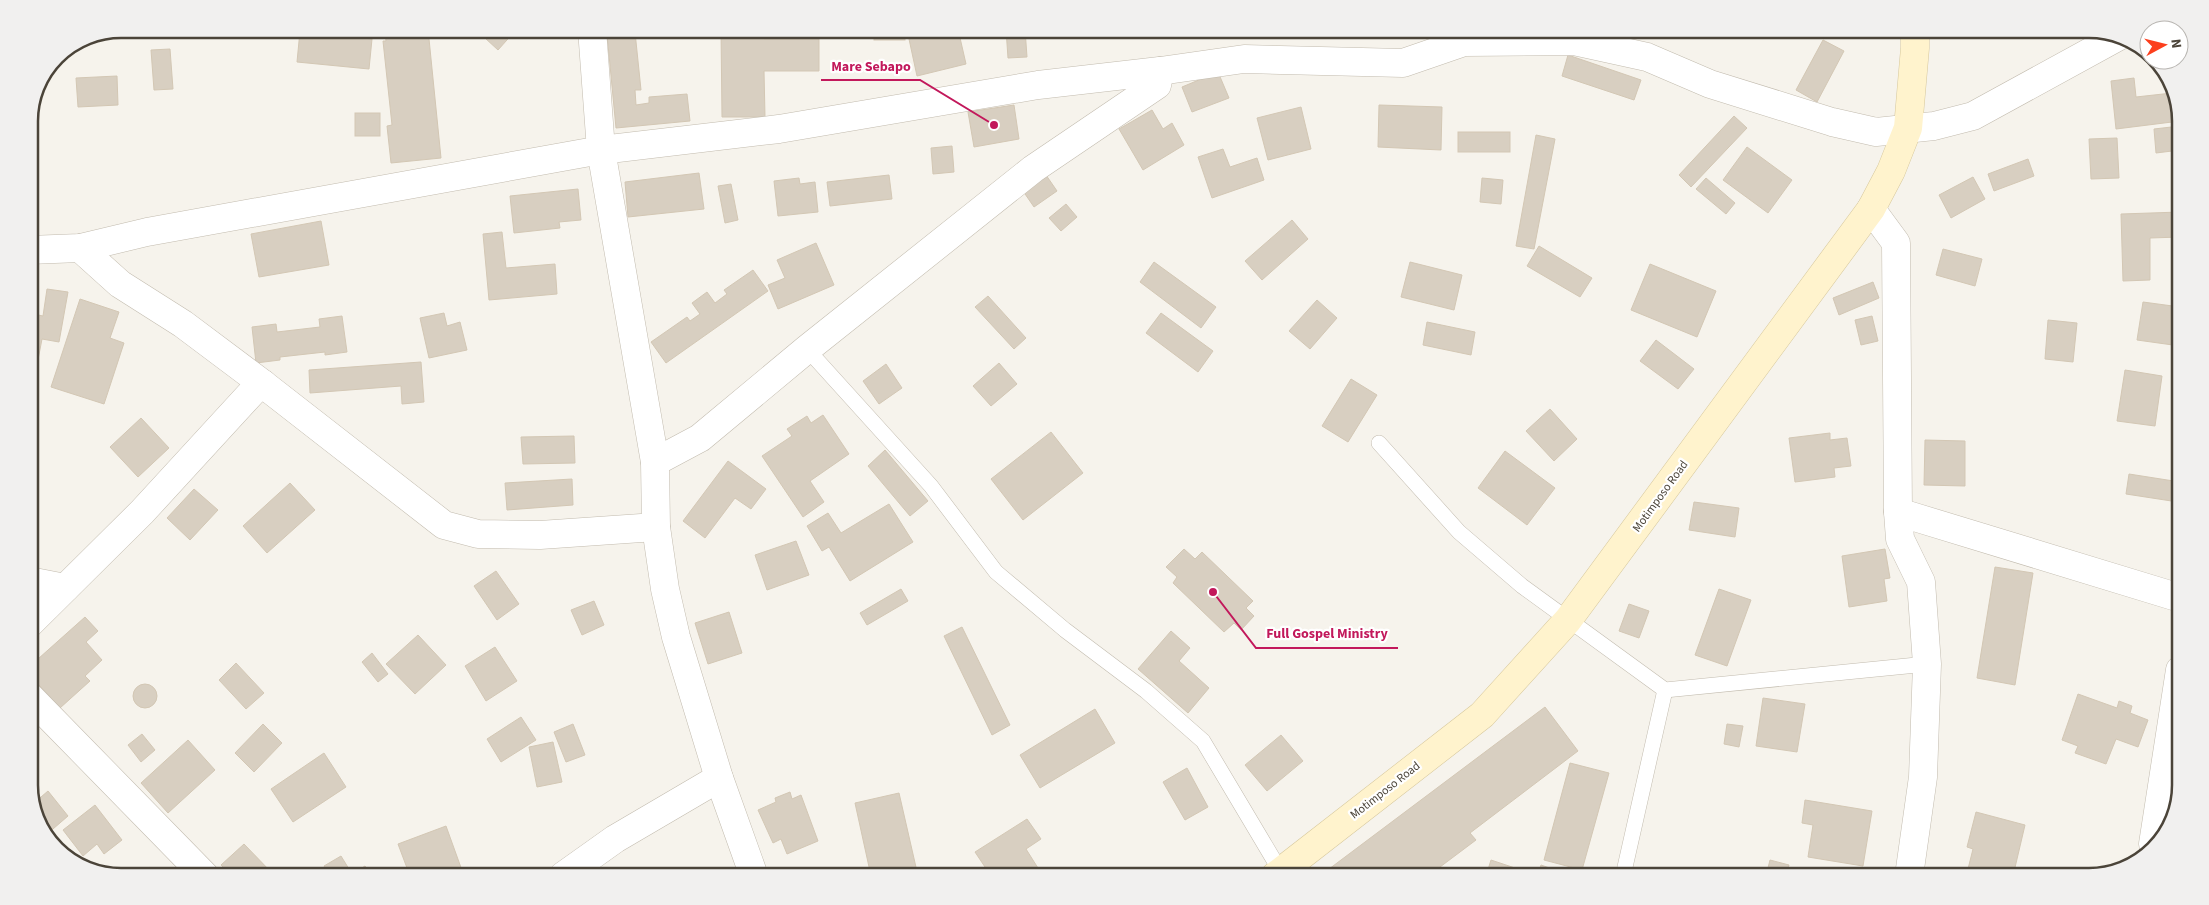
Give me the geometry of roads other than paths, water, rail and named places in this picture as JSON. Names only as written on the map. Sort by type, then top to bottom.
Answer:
[{"type":"street","points":[[593,38],[600,150],[655,462],[656,527],[665,589],[676,637],[718,778],[751,868]]},
{"type":"street","points":[[38,250],[80,248],[148,232],[600,150],[779,129],[1038,85],[1244,59],[1403,62],[1457,38]]},
{"type":"street","points":[[1519,38],[1574,41],[1647,58],[1710,84],[1832,122],[1876,132],[1934,126],[1973,116],[2110,41]]},
{"type":"street","name":"Motimposo Road","points":[[1286,868],[1482,715],[1568,620],[1871,209],[1891,171],[1908,128],[1914,38]]},
{"type":"street","points":[[655,462],[700,438],[807,349],[1034,169],[1157,85],[1160,71]]},
{"type":"street","points":[[1871,209],[1896,243],[1898,512],[1900,539],[1921,582],[1927,664],[1922,777],[1910,868]]},
{"type":"street","points":[[80,248],[120,284],[183,324],[444,525],[478,534],[531,535],[656,527]]},
{"type":"street","points":[[38,615],[142,512],[255,389],[263,384]]},
{"type":"street","points":[[1898,512],[2172,595]]},
{"type":"street","points":[[38,583],[65,588]]},
{"type":"street","points":[[38,705],[197,868]]},
{"type":"street","points":[[2155,834],[2172,722]]},
{"type":"street","points":[[574,868],[615,838],[718,778]]},
{"type":"lane","points":[[807,349],[931,486],[996,572],[1064,630],[1146,691],[1203,741],[1275,868]]},
{"type":"lane","points":[[1379,443],[1459,532],[1522,586],[1666,690],[1927,664]]},
{"type":"lane","points":[[1625,868],[1666,690]]},
{"type":"place","name":"Mare Sebapo","points":[[994,125]]},
{"type":"place","name":"Full Gospel Ministry","points":[[1213,592]]}]
